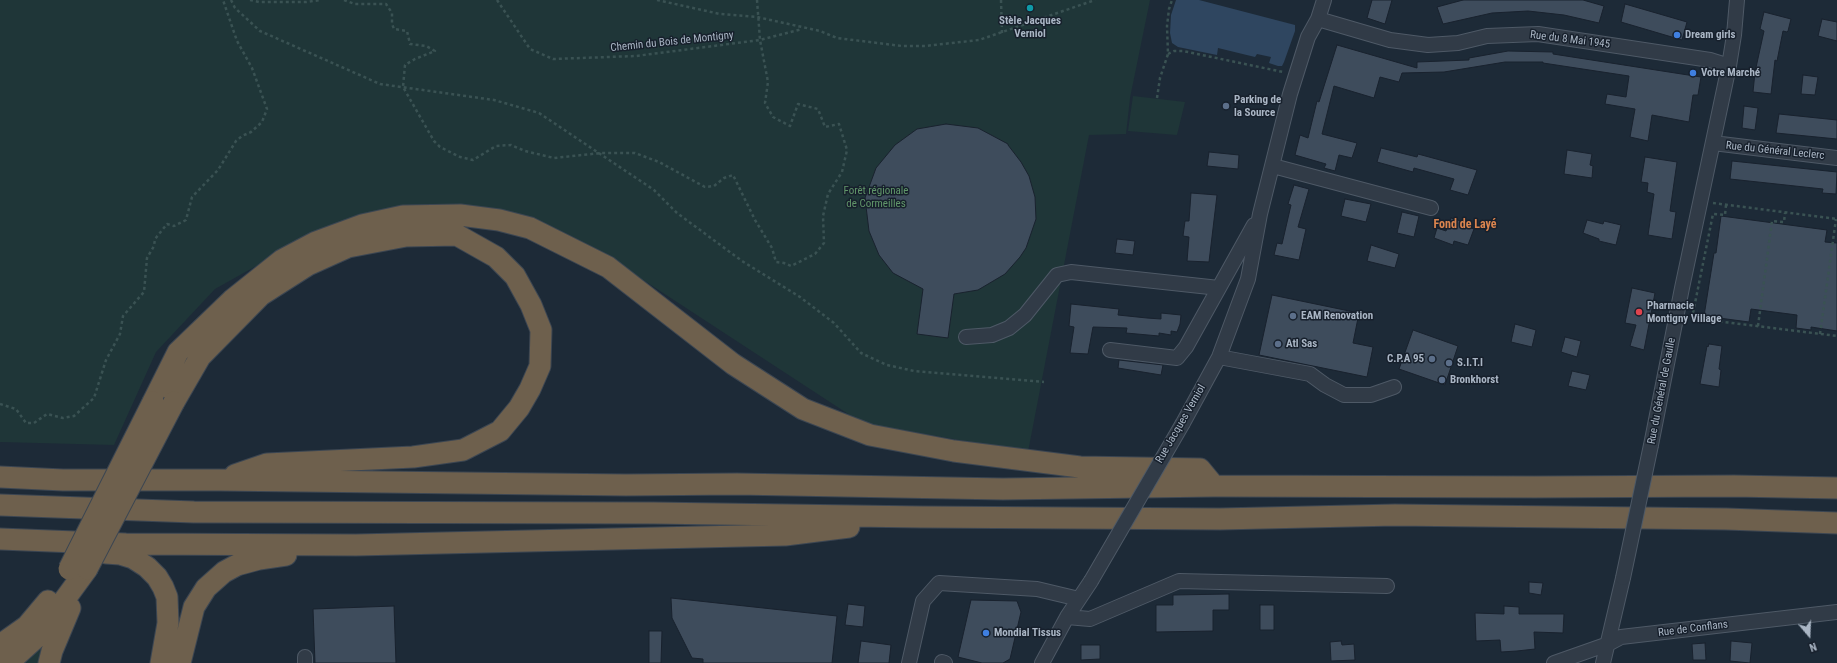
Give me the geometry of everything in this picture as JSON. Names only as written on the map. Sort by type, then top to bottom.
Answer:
[{"type":"highway","points":[[50,663],[54,645],[78,569],[153,402],[178,352],[232,300],[282,260],[316,242],[362,225],[403,216],[460,215],[499,220],[530,228],[608,267],[733,364],[803,408],[870,435],[954,451],[1080,468],[1200,469],[1214,486]]},
{"type":"highway","points":[[4,663],[17,655],[38,636],[200,356],[261,296],[308,265],[348,247],[406,236],[457,235],[496,257],[516,276],[531,305],[541,330],[540,366],[530,389],[519,408],[500,431],[462,450],[413,457],[267,464],[219,480]]},
{"type":"highway","points":[[0,477],[63,480],[219,480],[618,485],[784,484],[1003,489],[1214,486],[1734,486],[1837,488]]},
{"type":"highway","points":[[0,505],[194,512],[653,513],[1220,519],[1396,515],[1726,519],[1837,523]]},
{"type":"highway","points":[[0,539],[126,544],[356,545],[785,535],[921,517]]},
{"type":"highway","points":[[0,544],[120,554],[134,558],[147,567],[157,578],[167,597],[168,623],[161,663]]},
{"type":"highway","points":[[180,663],[194,607],[206,588],[224,572],[237,565],[259,559],[356,545]]},
{"type":"highway","points":[[0,645],[17,634],[36,617],[78,569]]},
{"type":"street","name":"Rue Jacques Verniol","points":[[1042,663],[1067,617],[1091,581],[1183,423],[1219,357],[1248,279],[1260,214],[1296,75],[1308,37],[1318,19],[1324,0]]},
{"type":"street","name":"Rue du Général de Gaulle","points":[[1603,663],[1624,578],[1729,66],[1734,35],[1737,0]]},
{"type":"street","name":"Rue du 8 Mai 1945","points":[[1318,19],[1390,40],[1428,45],[1458,44],[1487,36],[1538,34],[1710,60],[1729,66]]},
{"type":"street","name":"Rue du Général Leclerc","points":[[1712,143],[1837,158]]},
{"type":"street","points":[[1273,166],[1431,208]]},
{"type":"street","points":[[1110,350],[1177,358],[1186,347],[1260,214]]},
{"type":"street","points":[[966,337],[992,335],[1009,328],[1025,315],[1057,275],[1071,272],[1219,288]]},
{"type":"street","points":[[1219,357],[1310,374],[1325,386],[1344,395],[1371,395],[1394,387]]},
{"type":"street","points":[[1067,617],[1090,619],[1179,582],[1387,586]]},
{"type":"street","points":[[909,663],[923,601],[939,583],[1037,589],[1079,599]]},
{"type":"street","name":"Rue de Conflans","points":[[1554,663],[1608,644],[1621,637],[1835,616]]},
{"type":"path","points":[[0,404],[16,409],[26,423],[34,423],[47,414],[62,418],[74,416],[94,398],[106,360],[120,334],[123,316],[144,292],[148,258],[154,246],[155,239],[167,224],[174,226],[186,220],[192,197],[218,170],[236,141],[242,136],[251,132],[262,122],[267,109],[252,68],[237,40],[223,0]]},
{"type":"path","points":[[231,0],[235,8],[260,31],[380,84],[494,100],[539,113],[654,190],[677,213],[742,261],[800,297],[834,323],[861,353],[887,365],[914,370],[1044,382]]},
{"type":"path","points":[[250,0],[259,2],[306,2],[321,0]]},
{"type":"path","points":[[344,0],[355,4],[386,4],[392,13],[392,24],[394,30],[407,31],[410,44],[426,46],[435,51],[414,59],[405,65],[403,87],[434,141],[440,147],[460,157],[473,160],[496,146],[511,145],[525,151],[554,158],[600,153],[635,153],[649,158],[705,187],[714,186],[724,178],[733,175],[755,220],[772,248],[776,262],[792,266],[814,254],[824,244],[823,216],[828,194],[842,172],[847,150],[839,124],[825,127],[818,109],[798,104],[790,126],[773,117],[765,103],[768,82],[760,40],[757,17],[757,0]]},
{"type":"path","name":"Chemin du Bois de Montigny","points":[[497,0],[530,49],[553,59],[636,56],[760,40],[803,28]]},
{"type":"path","points":[[657,0],[720,14],[757,17],[820,32],[836,38],[902,46],[925,46],[979,40],[1046,18],[1073,6],[1095,0]]},
{"type":"path","points":[[1001,0],[1002,33]]},
{"type":"path","points":[[1157,98],[1160,78],[1168,54],[1167,26],[1169,9],[1172,0]]},
{"type":"path","points":[[1168,54],[1174,51],[1189,52],[1296,75]]},
{"type":"path","points":[[1701,201],[1837,219],[1820,334]]},
{"type":"path","points":[[1726,205],[1725,215],[1713,214],[1692,318],[1837,336]]},
{"type":"path","points":[[1758,326],[1772,221],[1784,222],[1785,213]]},
{"type":"green space","name":"Forêt régionale de Cormeilles","points":[[0,0],[1150,0],[1130,98],[1126,134],[1089,135],[1028,452],[862,423],[628,270],[501,209],[394,212],[308,237],[215,289],[156,352],[114,445],[0,442]]},
{"type":"green space","points":[[1133,96],[1185,102],[1177,135],[1128,131]]},
{"type":"green space","points":[[44,645],[41,663],[23,663]]},
{"type":"water","points":[[1176,0],[1199,0],[1295,25],[1295,31],[1282,66],[1269,63],[1271,57],[1257,54],[1255,57],[1218,48],[1217,55],[1178,47],[1172,43],[1170,33],[1171,15]]},
{"type":"building","points":[[1372,0],[1392,0],[1385,24],[1367,18]]},
{"type":"building","points":[[1463,0],[1583,0],[1604,6],[1599,23],[1564,15],[1528,11],[1492,13],[1443,24],[1437,7]]},
{"type":"building","points":[[1625,4],[1687,22],[1682,40],[1621,22]]},
{"type":"building","points":[[1764,12],[1791,19],[1788,31],[1783,31],[1777,61],[1775,60],[1771,94],[1753,92],[1755,72],[1764,31],[1760,29]]},
{"type":"building","points":[[1822,19],[1837,22],[1837,41],[1818,36]]},
{"type":"building","points":[[1337,45],[1417,68],[1417,62],[1469,60],[1469,58],[1508,51],[1553,52],[1553,54],[1701,77],[1698,95],[1693,95],[1689,122],[1652,115],[1648,141],[1630,137],[1635,109],[1605,104],[1607,94],[1626,97],[1629,76],[1543,62],[1505,62],[1444,72],[1402,73],[1399,82],[1380,77],[1374,98],[1334,86],[1322,134],[1357,143],[1352,158],[1339,155],[1335,171],[1324,168],[1326,164],[1295,155],[1300,135],[1308,138],[1317,101],[1319,102]]},
{"type":"building","points":[[1803,75],[1818,77],[1815,95],[1801,94]]},
{"type":"building","points":[[1744,106],[1758,108],[1755,130],[1742,128]]},
{"type":"building","points":[[1779,114],[1837,120],[1837,139],[1776,133]]},
{"type":"building","points":[[946,124],[978,128],[1008,144],[1029,176],[1035,197],[1036,219],[1026,248],[1005,274],[978,290],[954,294],[948,338],[917,334],[923,289],[893,273],[879,255],[869,231],[865,198],[876,168],[895,145],[917,129]]},
{"type":"building","points":[[1381,148],[1417,157],[1418,154],[1477,170],[1468,195],[1450,190],[1454,179],[1414,168],[1413,172],[1377,162]]},
{"type":"building","points":[[1567,150],[1592,154],[1590,165],[1593,166],[1592,178],[1564,174]]},
{"type":"building","points":[[1209,152],[1239,155],[1238,169],[1207,166]]},
{"type":"building","points":[[1645,157],[1677,162],[1670,211],[1676,212],[1672,239],[1648,235],[1654,194],[1647,192],[1648,183],[1641,182]]},
{"type":"building","points":[[1732,161],[1837,172],[1836,194],[1822,193],[1823,189],[1730,179]]},
{"type":"building","points":[[1294,185],[1309,189],[1298,227],[1306,229],[1299,260],[1274,255],[1277,243],[1282,244],[1291,205],[1288,204]]},
{"type":"building","points":[[1191,193],[1217,195],[1209,262],[1187,261],[1189,237],[1183,236],[1185,221],[1189,221]]},
{"type":"building","points":[[1345,199],[1371,204],[1366,222],[1341,216]]},
{"type":"building","points":[[1402,212],[1419,216],[1414,237],[1397,233]]},
{"type":"building","points":[[1721,216],[1827,230],[1825,242],[1837,243],[1837,331],[1811,327],[1811,330],[1796,328],[1797,315],[1751,309],[1749,322],[1704,316],[1714,253],[1716,253]]},
{"type":"building","points":[[1451,218],[1464,222],[1463,225],[1474,229],[1468,245],[1454,241],[1453,245],[1434,238],[1437,228],[1446,231]]},
{"type":"building","points":[[1587,220],[1603,224],[1604,221],[1621,225],[1616,245],[1599,241],[1599,239],[1583,233]]},
{"type":"building","points":[[1117,239],[1135,241],[1133,255],[1115,253]]},
{"type":"building","points":[[1371,245],[1399,254],[1395,268],[1367,261]]},
{"type":"building","name":"Pharmacie Montigny Village","points":[[1632,288],[1655,293],[1644,350],[1630,346],[1636,325],[1625,323]]},
{"type":"building","points":[[1272,295],[1359,313],[1353,343],[1373,347],[1367,377],[1259,355]]},
{"type":"building","points":[[1071,304],[1119,309],[1118,315],[1147,318],[1161,319],[1161,313],[1181,315],[1180,324],[1177,332],[1171,331],[1171,335],[1159,333],[1159,336],[1126,333],[1127,328],[1093,327],[1088,354],[1070,353],[1074,327],[1069,326]]},
{"type":"building","points":[[1515,324],[1536,330],[1532,347],[1511,342]]},
{"type":"building","points":[[1413,330],[1458,346],[1445,385],[1399,369]]},
{"type":"building","points":[[1565,337],[1581,341],[1577,357],[1561,352]]},
{"type":"building","points":[[1709,344],[1722,346],[1719,369],[1721,370],[1719,387],[1700,384],[1707,346],[1708,347]]},
{"type":"building","points":[[1119,360],[1163,365],[1161,375],[1118,368]]},
{"type":"building","points":[[1572,371],[1590,375],[1586,390],[1568,386]]},
{"type":"building","points":[[1529,582],[1543,583],[1541,595],[1529,593]]},
{"type":"building","points":[[1229,594],[1229,610],[1213,610],[1213,631],[1156,632],[1156,605],[1173,605],[1173,595]]},
{"type":"building","points":[[671,598],[837,616],[832,663],[703,663],[703,659],[692,658],[672,618]]},
{"type":"building","points":[[971,600],[1017,601],[1021,612],[1010,659],[1003,663],[982,663],[958,657]]},
{"type":"building","points":[[848,604],[865,606],[863,627],[845,625]]},
{"type":"building","points":[[1260,605],[1274,605],[1274,630],[1260,630]]},
{"type":"building","points":[[394,606],[396,663],[315,663],[313,609]]},
{"type":"building","points":[[1504,606],[1519,607],[1519,614],[1564,614],[1563,633],[1534,632],[1535,649],[1517,651],[1501,652],[1500,640],[1476,641],[1475,613],[1504,614]]},
{"type":"building","points":[[649,631],[662,631],[661,663],[649,663]]},
{"type":"building","points":[[861,641],[891,645],[889,663],[858,663]]},
{"type":"building","points":[[1341,641],[1342,645],[1354,644],[1355,660],[1331,661],[1330,642]]},
{"type":"building","points":[[1731,641],[1752,643],[1750,663],[1730,661]]},
{"type":"building","points":[[1705,643],[1706,660],[1693,660],[1692,644]]},
{"type":"building","points":[[1081,645],[1100,645],[1100,659],[1081,660]]},
{"type":"place","name":"Stèle Jacques Verniol","points":[[1030,8]]},
{"type":"place","name":"Dream girls","points":[[1677,35]]},
{"type":"place","name":"Votre Marché","points":[[1693,73]]},
{"type":"place","name":"Parking de la Source","points":[[1226,106]]},
{"type":"place","name":"Pharmacie Montigny Village","points":[[1639,312]]},
{"type":"place","name":"EAM Renovation","points":[[1293,316]]},
{"type":"place","name":"Atl Sas","points":[[1278,344]]},
{"type":"place","name":"C.P.A 95","points":[[1432,359]]},
{"type":"place","name":"S.I.T.I","points":[[1449,363]]},
{"type":"place","name":"Bronkhorst","points":[[1442,380]]},
{"type":"place","name":"Mondial Tissus","points":[[986,633]]},
{"type":"district","name":"Fond de Layé","points":[[1465,225]]}]
